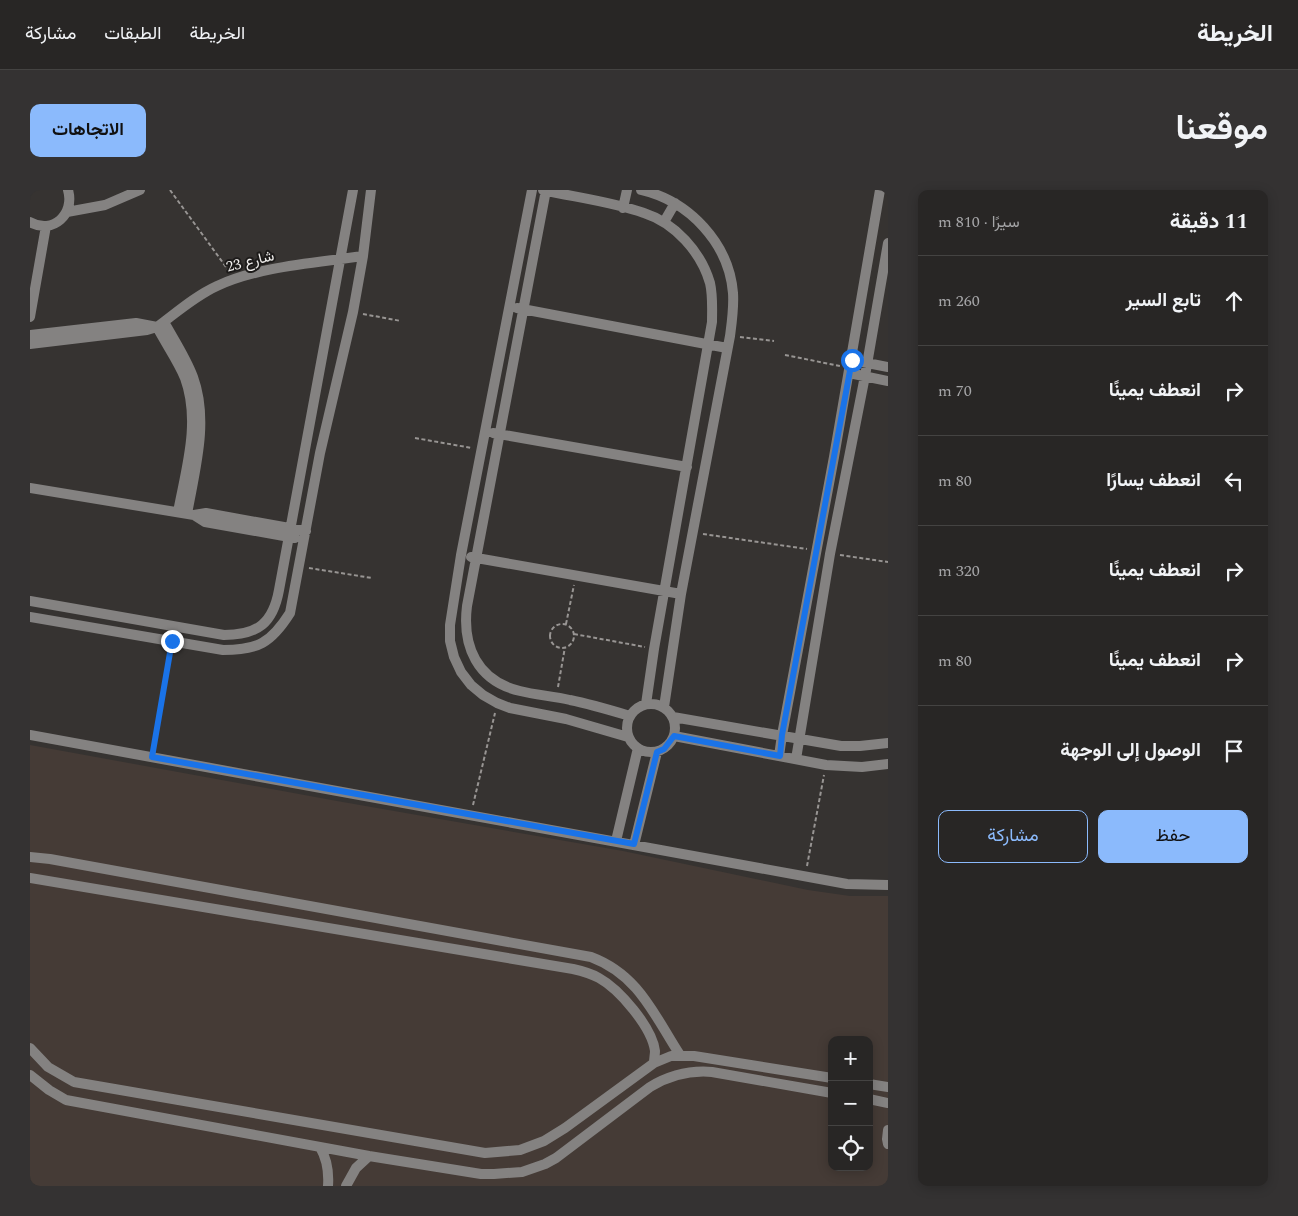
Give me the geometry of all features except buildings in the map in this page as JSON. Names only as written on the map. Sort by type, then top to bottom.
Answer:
[{"type":"street","points":[[30,222],[46,226],[56,223],[67,212],[70,190]]},
{"type":"street","points":[[67,212],[105,205],[140,190]]},
{"type":"street","points":[[30,601],[224,635],[240,635],[255,630],[268,620],[276,606],[352,190]]},
{"type":"street","points":[[30,617],[223,650],[243,650],[263,643],[279,630],[290,613],[320,452],[353,312],[364,256],[371,190]]},
{"type":"street","points":[[532,190],[462,555],[450,625],[450,641],[454,657],[471,685],[498,704],[566,719],[628,737],[638,748],[644,751],[657,752],[664,749],[674,736],[675,724],[673,717],[664,707],[658,704],[646,704],[637,708],[630,716],[627,722],[628,737]]},
{"type":"street","points":[[630,716],[556,697],[506,687],[484,671],[474,657],[467,640],[465,623],[475,557],[545,190],[645,213],[664,222],[680,234],[693,249],[703,265],[710,283],[713,302],[712,322],[654,648],[646,704]]},
{"type":"street","points":[[623,208],[627,190]]},
{"type":"street","points":[[641,190],[654,193],[675,203],[693,216],[708,231],[720,250],[728,270],[733,292],[730,336],[681,594],[664,707]]},
{"type":"street","points":[[780,756],[782,735],[850,367],[880,190]]},
{"type":"street","points":[[664,222],[675,203]]},
{"type":"street","points":[[30,317],[46,226]]},
{"type":"street","points":[[796,759],[830,554],[865,376],[888,243]]},
{"type":"street","name":"شارع 23","points":[[160,325],[208,291],[234,279],[269,270],[364,256]]},
{"type":"street","points":[[509,307],[708,346],[727,348]]},
{"type":"street","points":[[30,335],[136,323],[160,325]]},
{"type":"street","points":[[160,325],[180,369],[192,407],[192,436],[186,514]]},
{"type":"street","points":[[30,344],[136,332],[160,325]]},
{"type":"street","points":[[850,367],[867,363],[888,367]]},
{"type":"street","points":[[850,367],[865,376],[888,381]]},
{"type":"street","points":[[695,423],[713,426]]},
{"type":"street","points":[[485,432],[686,467]]},
{"type":"street","points":[[30,488],[186,514],[206,513],[305,535]]},
{"type":"street","points":[[462,555],[681,594]]},
{"type":"street","points":[[673,717],[841,746],[888,743]]},
{"type":"street","points":[[30,735],[847,884],[888,885]]},
{"type":"street","points":[[674,736],[826,765],[862,767],[888,764]]},
{"type":"street","points":[[616,841],[638,748]]},
{"type":"street","points":[[634,844],[657,752]]},
{"type":"street","points":[[30,857],[50,859],[591,957],[618,970],[635,986],[680,1055]]},
{"type":"street","points":[[30,878],[589,973],[608,984],[628,1004],[642,1022],[655,1051],[654,1062]]},
{"type":"street","points":[[30,1048],[48,1067],[74,1082],[485,1153],[520,1150],[544,1142],[654,1062],[671,1056],[715,1058],[828,1077]]},
{"type":"street","points":[[30,1075],[66,1100],[369,1156],[481,1174],[522,1172],[556,1158],[659,1082],[679,1074],[712,1072],[828,1092]]},
{"type":"street","points":[[873,1085],[888,1087]]},
{"type":"street","points":[[873,1100],[888,1103]]},
{"type":"street","points":[[888,1130],[888,1144]]},
{"type":"street","points":[[320,1147],[328,1169],[328,1186]]},
{"type":"street","points":[[346,1186],[356,1168],[369,1156]]},
{"type":"path","points":[[170,190],[234,279]]},
{"type":"path","points":[[353,312],[401,321]]},
{"type":"path","points":[[730,336],[774,341]]},
{"type":"path","points":[[785,355],[850,367]]},
{"type":"path","points":[[415,438],[482,450]]},
{"type":"path","points":[[693,532],[816,550]]},
{"type":"path","points":[[830,554],[888,562]]},
{"type":"path","points":[[299,567],[372,578]]},
{"type":"path","points":[[566,624],[576,575]]},
{"type":"path","points":[[566,624],[570,626],[574,634],[571,643],[565,647],[556,646],[551,640],[551,631],[556,626],[566,624]]},
{"type":"path","points":[[574,634],[654,648]]},
{"type":"path","points":[[152,757],[172,641]]},
{"type":"path","points":[[556,697],[565,647]]},
{"type":"path","points":[[471,815],[498,704]]},
{"type":"path","points":[[806,876],[826,765]]},
{"type":"shaded area","points":[[30,745],[623,851],[808,890],[850,896],[888,896],[888,1186],[30,1186]]},
{"type":"route","points":[[172,641],[152,757],[634,844],[657,752],[664,749],[674,736],[780,756],[782,735],[852,360]]}]
